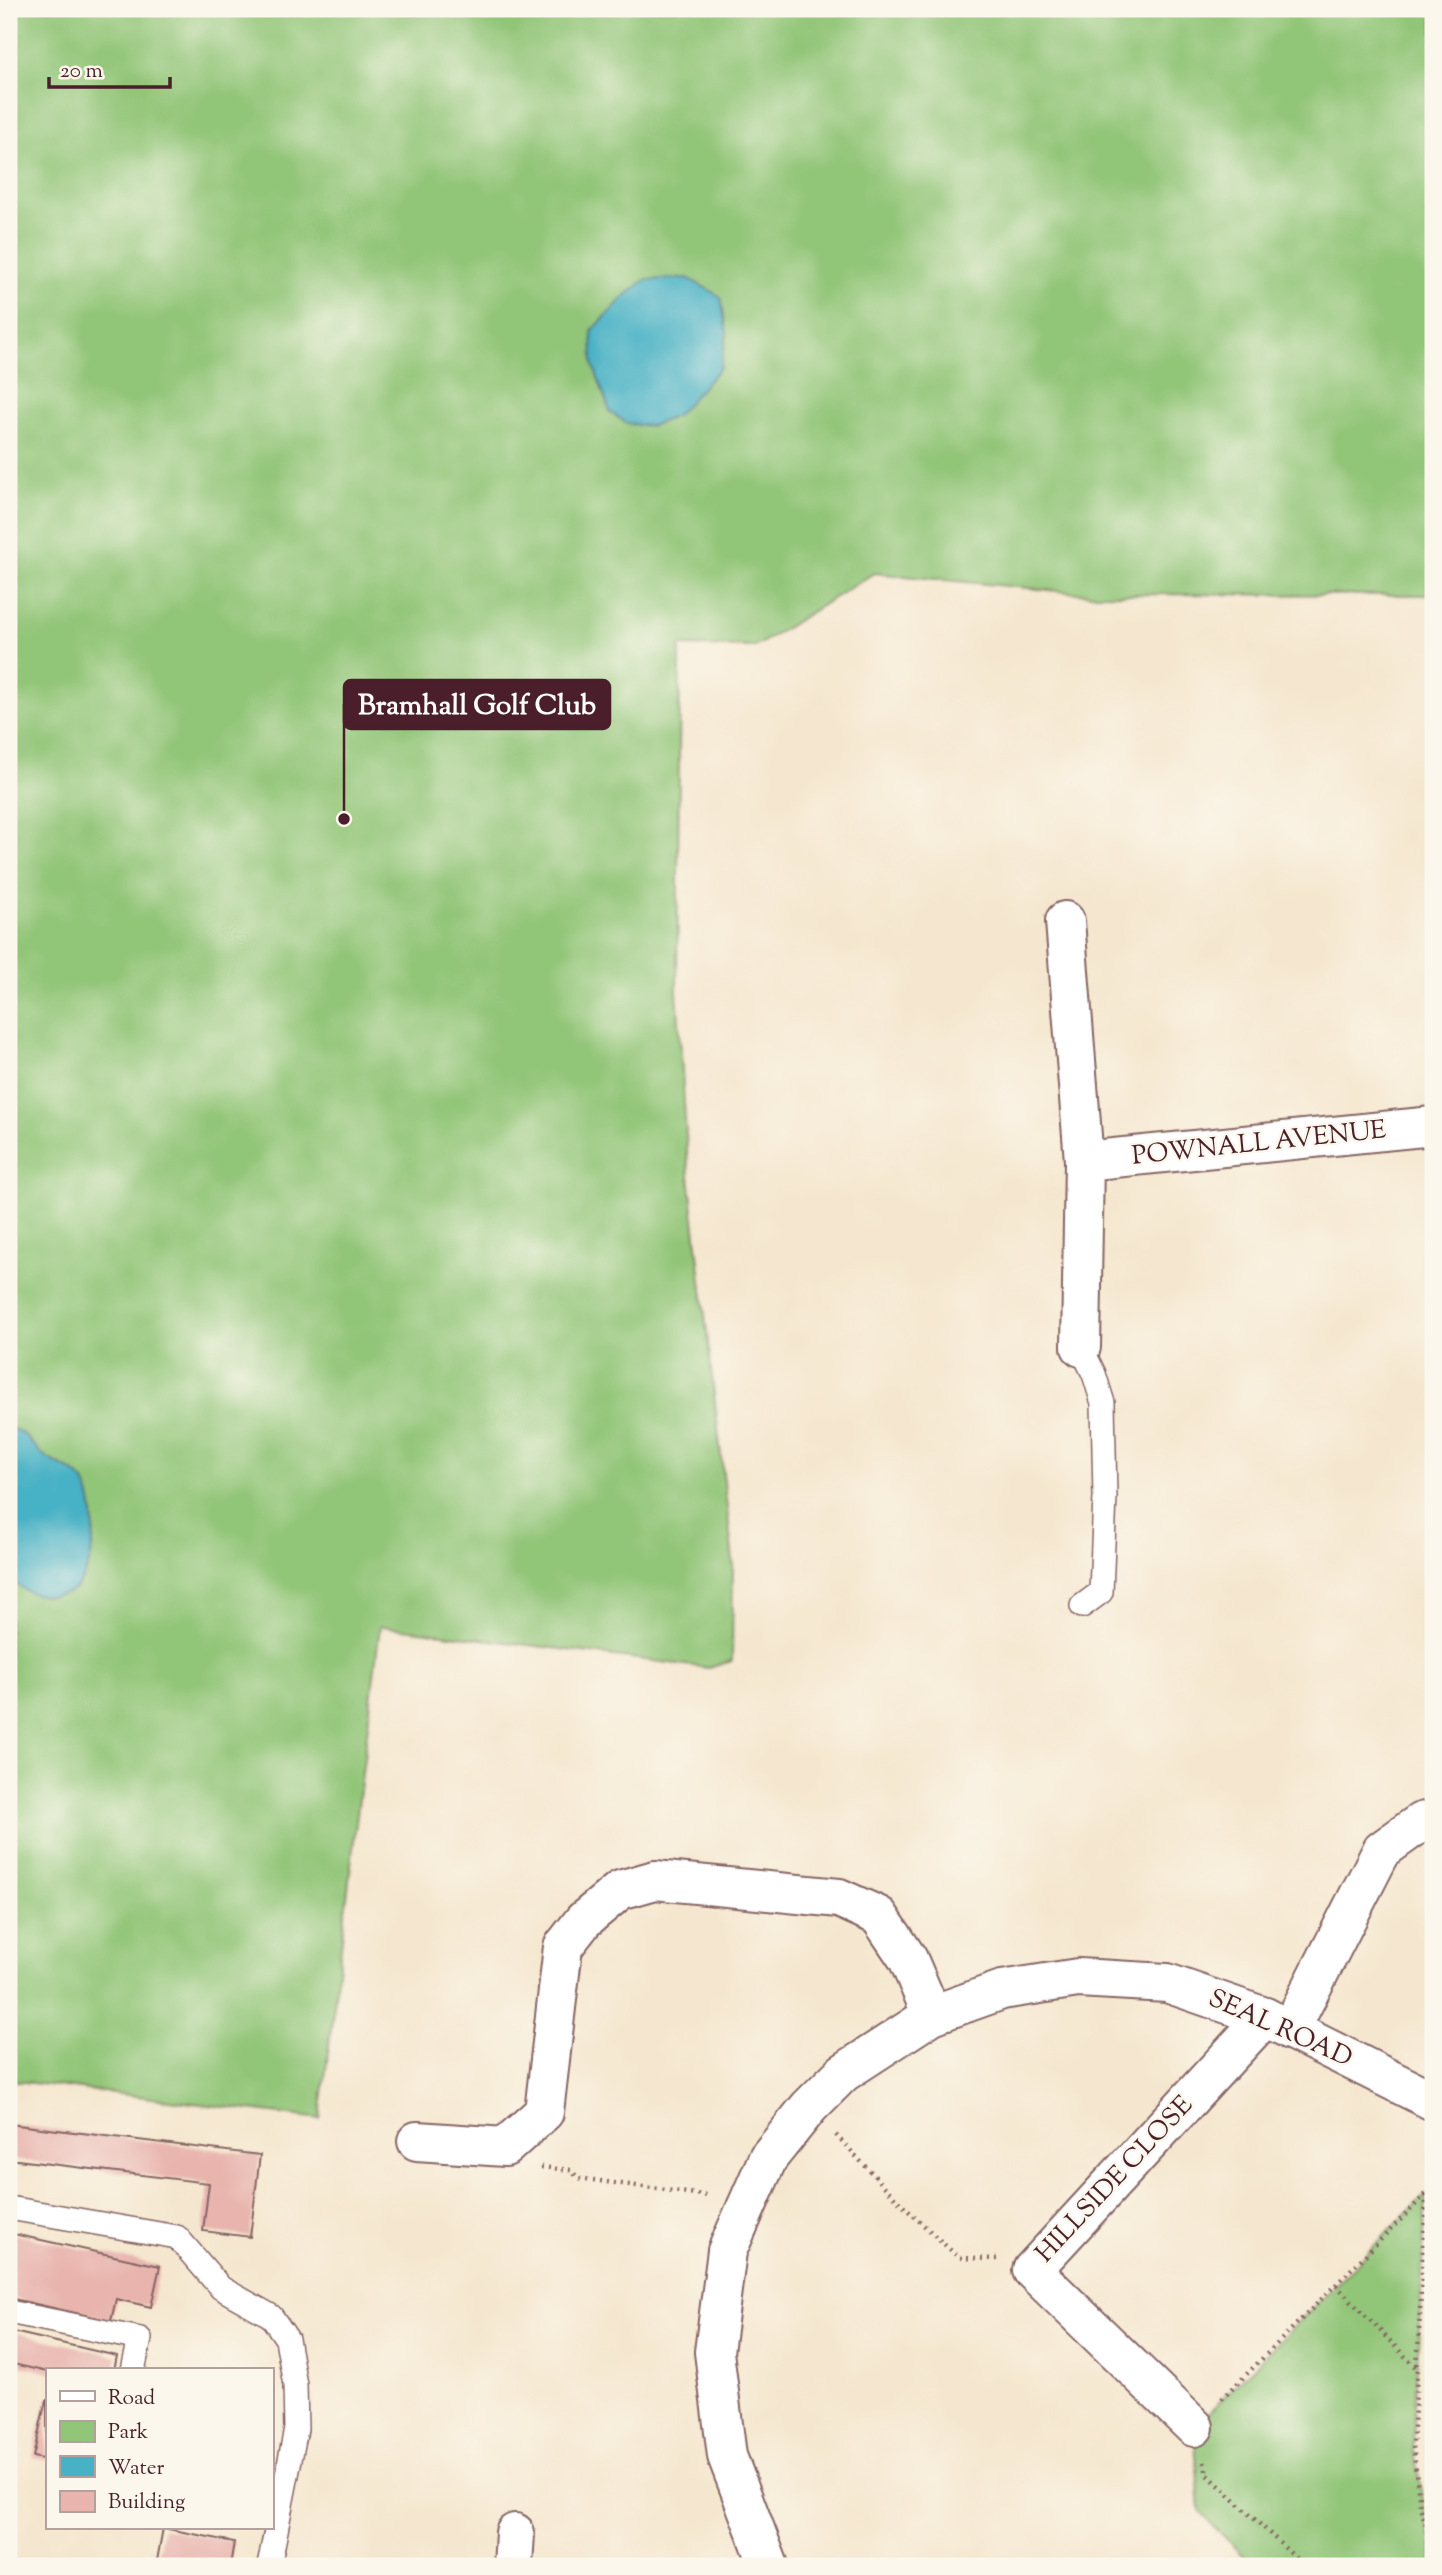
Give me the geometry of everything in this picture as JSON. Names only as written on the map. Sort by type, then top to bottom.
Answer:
[{"type":"street","points":[[1065,921],[1084,1161],[1081,1347]]},
{"type":"street","name":"POWNALL AVENUE","points":[[1084,1161],[1433,1126]]},
{"type":"street","name":"HILLSIDE CLOSE","points":[[1194,2427],[1032,2270],[1277,2023],[1382,1850],[1421,1822],[1433,1819]]},
{"type":"street","points":[[417,2141],[505,2147],[544,2112],[563,1947],[584,1920],[620,1890],[655,1880],[839,1898],[879,1916],[908,1959],[932,2015]]},
{"type":"street","name":"SEAL ROAD","points":[[768,2566],[727,2456],[714,2352],[727,2251],[768,2158],[809,2107],[842,2073],[932,2015],[1002,1990],[1079,1978],[1167,1983],[1277,2023],[1433,2101]]},
{"type":"lane","points":[[1081,1347],[1103,1402],[1105,1474],[1101,1592],[1082,1606]]},
{"type":"lane","points":[[9,2207],[177,2237],[221,2288],[271,2316],[288,2339],[296,2385],[296,2429],[275,2521],[269,2566]]},
{"type":"lane","points":[[9,2312],[140,2339],[133,2368]]},
{"type":"path","points":[[809,2107],[901,2204],[959,2258],[992,2258],[1032,2270]]},
{"type":"path","points":[[505,2147],[519,2165],[571,2170],[578,2178],[749,2202]]},
{"type":"path","points":[[1304,2566],[1207,2474],[1194,2427],[1433,2187]]},
{"type":"path","points":[[1426,2194],[1413,2446],[1420,2507],[1433,2545]]},
{"type":"path","points":[[1336,2285],[1418,2369]]},
{"type":"green space","points":[[9,9],[1433,9],[1433,595],[1088,594],[874,573],[755,647],[680,646],[677,991],[688,1166],[733,1561],[732,1661],[708,1668],[380,1626],[320,2119],[9,2080]]},
{"type":"green space","points":[[1426,2194],[1413,2446],[1430,2537],[1433,2537],[1433,2566],[1253,2566],[1200,2512],[1194,2427]]},
{"type":"water","points":[[688,278],[721,297],[727,334],[720,368],[676,416],[651,426],[628,424],[610,412],[593,364],[592,331],[625,296],[645,280]]},
{"type":"water","points":[[14,1429],[27,1437],[42,1454],[82,1479],[89,1495],[94,1524],[91,1556],[80,1582],[66,1594],[35,1594],[25,1590],[9,1576],[9,1431]]},
{"type":"building","points":[[9,2124],[260,2155],[250,2237],[203,2231],[209,2183],[9,2159]]},
{"type":"building","points":[[9,2233],[160,2266],[151,2307],[116,2299],[111,2321],[9,2298]]},
{"type":"building","points":[[9,2331],[117,2356],[114,2368],[46,2368],[46,2372],[9,2363]]},
{"type":"building","points":[[46,2400],[46,2460],[33,2457]]},
{"type":"building","points":[[163,2530],[234,2542],[230,2566],[156,2566]]},
{"type":"place","name":"Bramhall Golf Club","points":[[344,819]]}]
